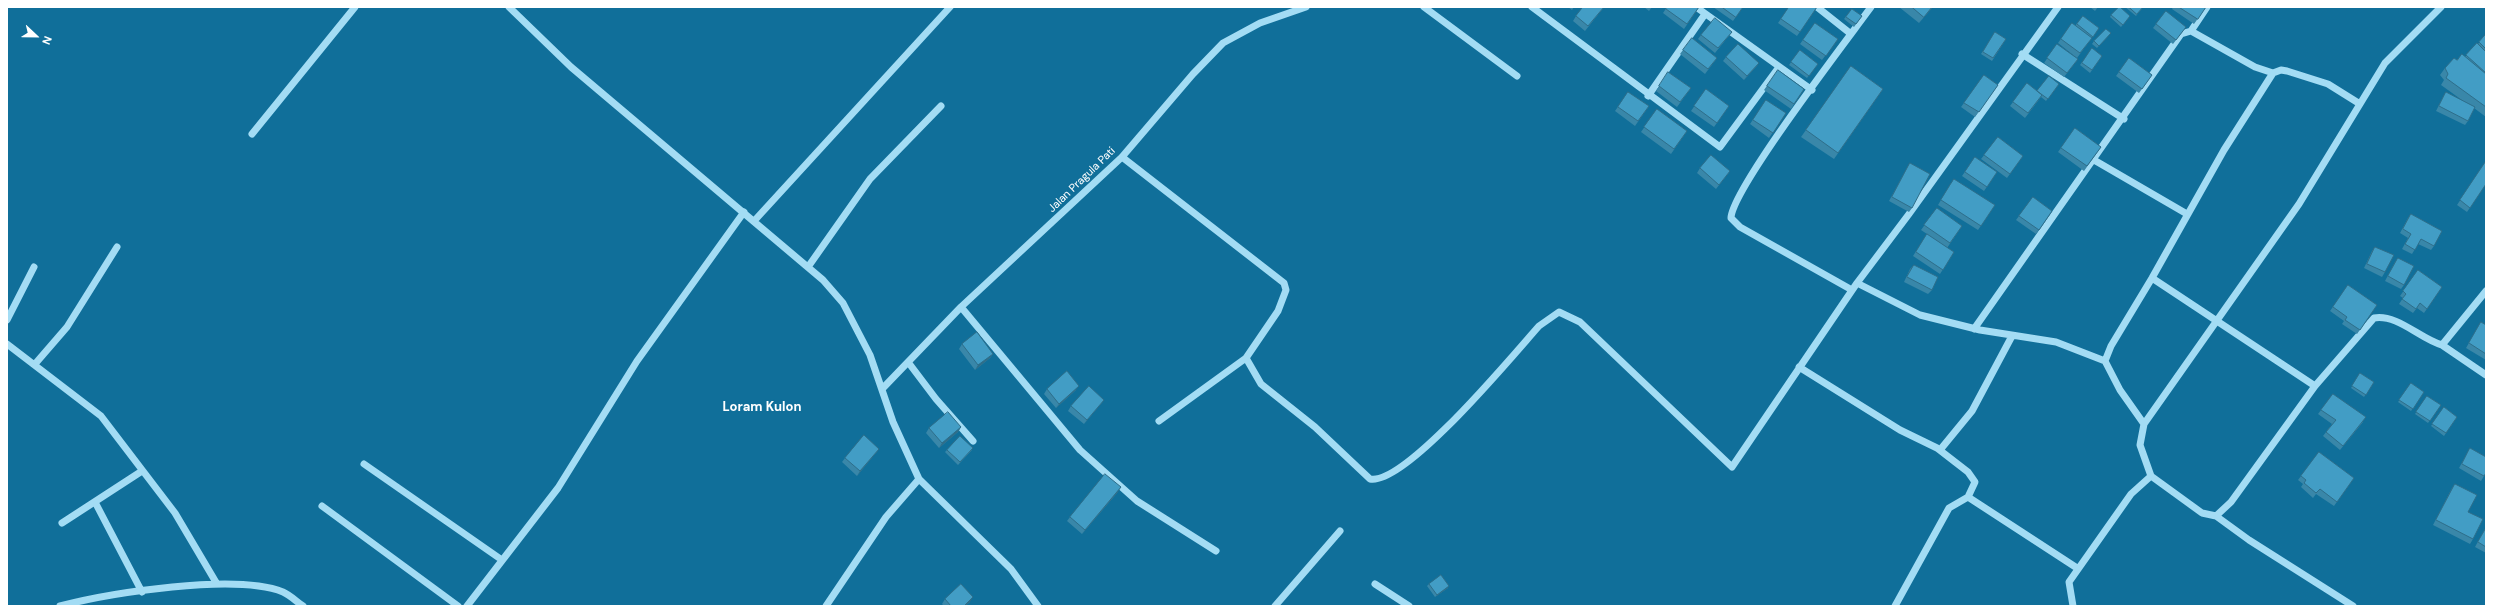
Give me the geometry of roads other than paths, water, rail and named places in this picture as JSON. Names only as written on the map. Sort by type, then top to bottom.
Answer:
[{"type":"street","points":[[252,134],[355,7]]},
{"type":"street","points":[[509,7],[571,67],[755,220],[823,280],[843,303],[870,355],[883,388],[893,422],[919,479],[1012,569],[1038,606]]},
{"type":"street","points":[[755,220],[950,7]]},
{"type":"street","name":"Jalan Pragula Pati","points":[[883,388],[961,307],[1122,157],[1194,74],[1224,43],[1260,23],[1306,7]]},
{"type":"street","points":[[1424,7],[1517,76]]},
{"type":"street","points":[[1532,7],[1648,96],[1720,147],[1779,67]]},
{"type":"street","points":[[1696,7],[1812,90]]},
{"type":"street","points":[[1817,7],[1851,34]]},
{"type":"street","points":[[1852,290],[1740,227],[1732,218],[1732,210],[1752,174],[1871,7]]},
{"type":"street","points":[[1246,358],[1261,384],[1315,426],[1366,477],[1376,480],[1384,478],[1432,443],[1539,326],[1559,312],[1580,322],[1732,467],[1798,367],[1852,290],[1909,214],[2022,54],[2058,7]]},
{"type":"street","points":[[1974,329],[2124,119],[2181,34],[2191,31],[2207,7]]},
{"type":"street","points":[[2353,606],[2248,540],[2216,516],[2202,513],[2151,476],[2140,445],[2144,424],[2299,204],[2385,63],[2441,7]]},
{"type":"street","points":[[1648,96],[1705,14]]},
{"type":"street","points":[[2191,31],[2255,67],[2273,73]]},
{"type":"street","points":[[2022,54],[2124,119]]},
{"type":"street","points":[[2105,361],[2111,346],[2152,278],[2224,150],[2273,73],[2281,70],[2288,71],[2328,84],[2360,104]]},
{"type":"street","points":[[808,267],[870,179],[941,106]]},
{"type":"street","points":[[1122,157],[1192,210],[1284,284],[1286,290],[1278,311],[1246,358],[1159,421]]},
{"type":"street","points":[[2094,160],[2187,214]]},
{"type":"street","points":[[467,606],[558,488],[637,361],[744,212]]},
{"type":"street","points":[[35,364],[67,327],[116,247]]},
{"type":"street","points":[[7,320],[34,267]]},
{"type":"street","points":[[2152,278],[2315,386]]},
{"type":"street","points":[[1857,283],[1920,314],[1974,329],[2056,342],[2105,361],[2120,390],[2144,424]]},
{"type":"street","points":[[2442,345],[2486,291]]},
{"type":"street","points":[[961,307],[1080,450],[1137,501],[1216,551]]},
{"type":"street","points":[[2216,516],[2231,502],[2315,386],[2374,318],[2385,316],[2430,342],[2442,345],[2486,375]]},
{"type":"street","points":[[1940,450],[1972,412],[2012,336]]},
{"type":"street","points":[[7,344],[101,416],[175,513],[217,584]]},
{"type":"street","points":[[908,362],[936,399],[973,441]]},
{"type":"street","points":[[1798,367],[1900,430],[1940,450],[1974,478],[1975,482],[1968,497],[1949,508],[1895,606]]},
{"type":"street","points":[[364,464],[502,560]]},
{"type":"street","points":[[62,523],[142,471]]},
{"type":"street","points":[[2074,606],[2069,582],[2131,494],[2151,476]]},
{"type":"street","points":[[826,606],[886,517],[919,479]]},
{"type":"street","points":[[1968,497],[2078,568]]},
{"type":"street","points":[[95,502],[142,592]]},
{"type":"street","points":[[322,506],[458,606]]},
{"type":"street","points":[[1275,606],[1340,531]]},
{"type":"street","points":[[60,606],[94,597],[217,584],[250,584],[284,592],[303,606]]},
{"type":"street","points":[[1375,584],[1409,606]]},
{"type":"district","name":"Loram Kulon","points":[[762,408]]}]
